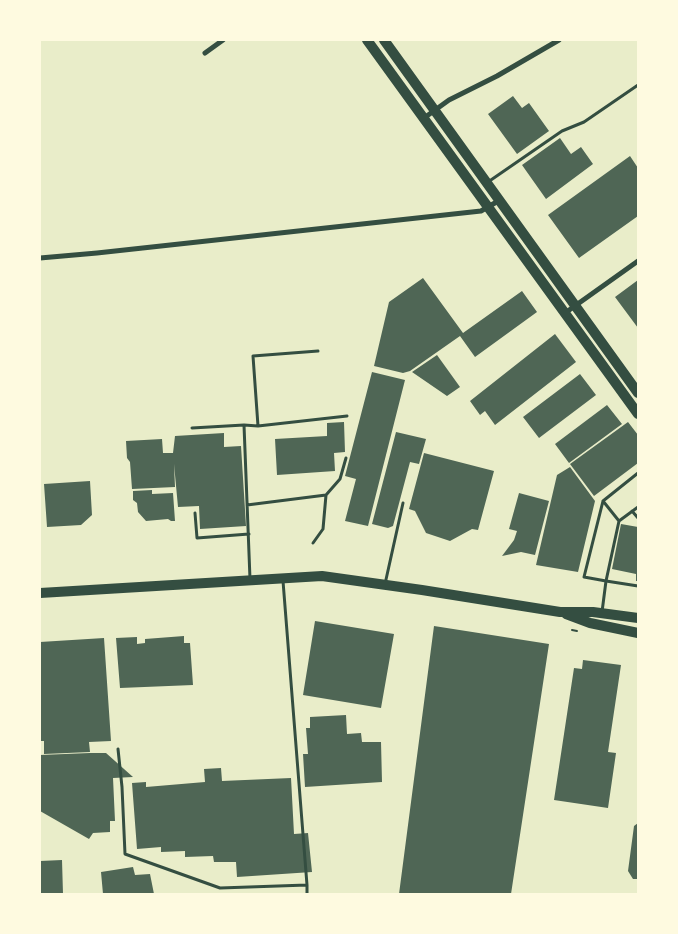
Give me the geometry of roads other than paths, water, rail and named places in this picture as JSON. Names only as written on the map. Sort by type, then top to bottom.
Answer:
[{"type":"main road","points":[[367,40],[638,414]]},
{"type":"main road","points":[[384,40],[638,393]]},
{"type":"main road","points":[[40,593],[322,576],[560,612],[602,613],[638,618]]},
{"type":"main road","points":[[560,612],[590,623],[638,633]]},
{"type":"street","points":[[205,53],[223,40]]},
{"type":"street","points":[[424,118],[449,100],[497,76],[559,40]]},
{"type":"street","points":[[40,258],[462,214],[481,211],[500,200]]},
{"type":"street","points":[[565,314],[638,261]]},
{"type":"lane","points":[[488,183],[562,131],[584,122],[638,85]]},
{"type":"lane","points":[[258,426],[253,356],[318,351]]},
{"type":"lane","points":[[192,428],[258,426],[347,416]]},
{"type":"lane","points":[[244,425],[250,580]]},
{"type":"lane","points":[[313,543],[323,529],[326,495],[340,479],[346,458]]},
{"type":"lane","points":[[638,473],[603,501],[584,577],[638,586]]},
{"type":"lane","points":[[248,504],[326,495]]},
{"type":"lane","points":[[603,501],[619,521]]},
{"type":"lane","points":[[384,584],[403,503]]},
{"type":"lane","points":[[602,613],[606,581],[619,521],[638,507]]},
{"type":"lane","points":[[632,511],[638,518]]},
{"type":"lane","points":[[194,513],[197,538],[249,534]]},
{"type":"lane","points":[[283,578],[307,894]]},
{"type":"lane","points":[[118,749],[125,854],[220,888],[307,885]]}]
